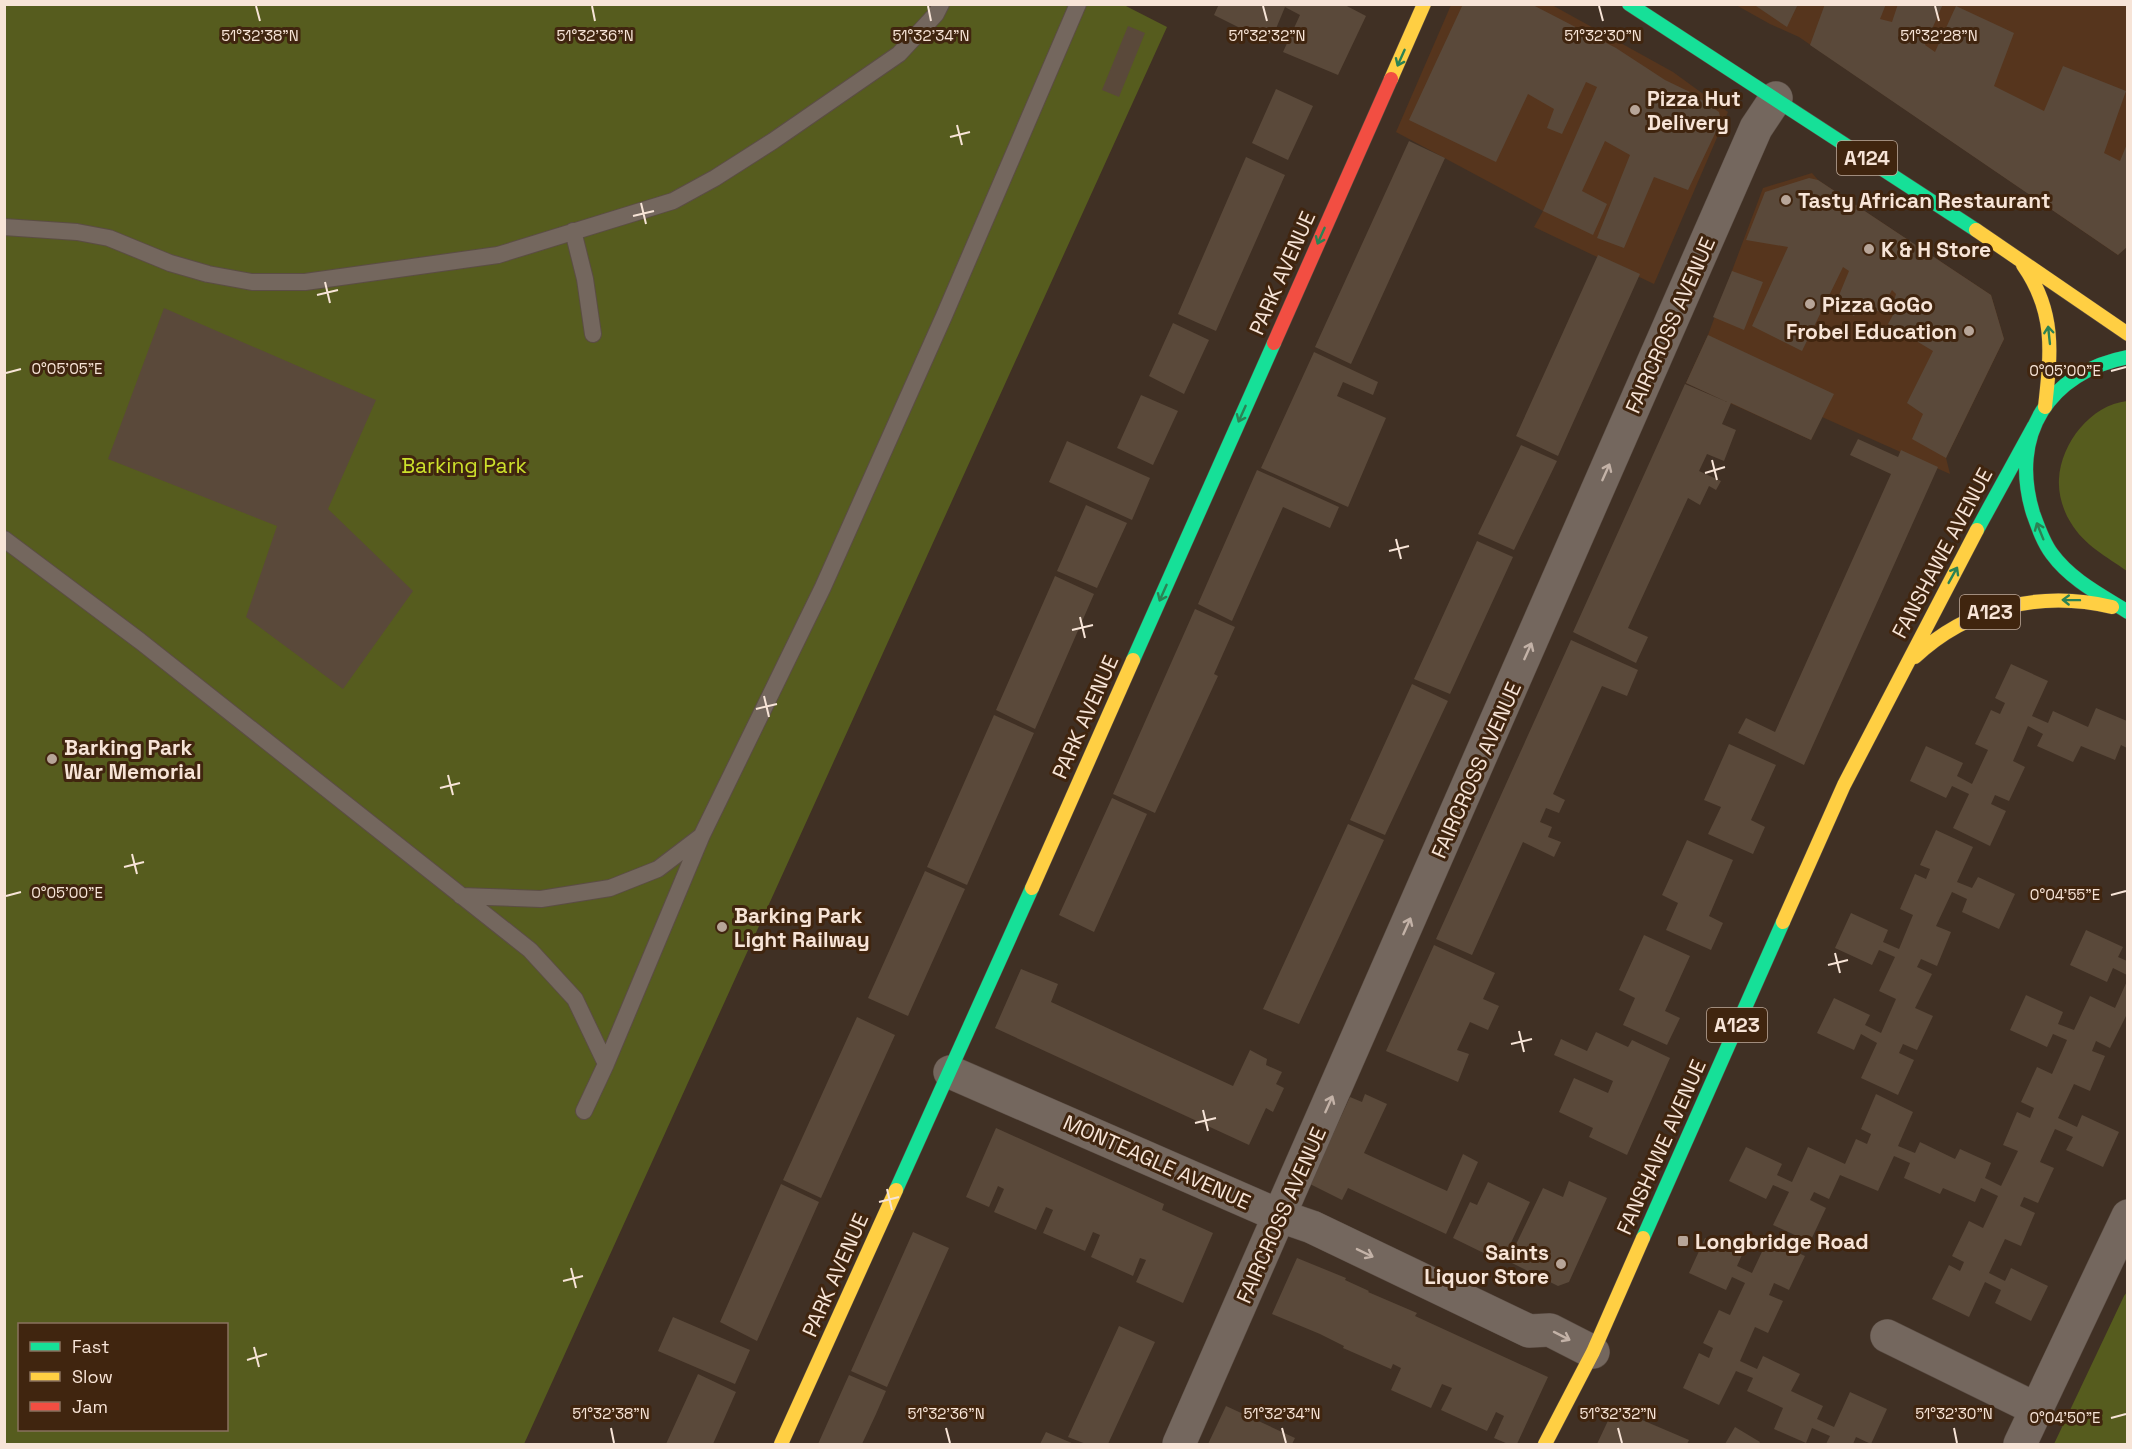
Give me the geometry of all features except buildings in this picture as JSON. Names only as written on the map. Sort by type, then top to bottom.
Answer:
[{"type":"main road","name":"PARK AVENUE","points":[[781,1444],[950,1072],[1424,4]]},
{"type":"main road","name":"A124","points":[[1629,4],[1776,98],[2085,303],[2127,334]]},
{"type":"main road","name":"A124","points":[[2013,256],[2033,276],[2044,304],[2050,348],[2045,407]]},
{"type":"main road","points":[[2045,407],[2058,391],[2086,370],[2103,362],[2127,357]]},
{"type":"main road","name":"FANSHAWE AVENUE","points":[[1545,1444],[1593,1352],[1844,785],[2045,407]]},
{"type":"main road","points":[[2034,426],[2025,465],[2031,505],[2043,539],[2052,554],[2077,579],[2127,612]]},
{"type":"main road","name":"FANSHAWE AVENUE","points":[[1887,701],[1905,669],[1920,652],[1934,639],[1954,626],[1977,616],[2026,603],[2058,600],[2100,603],[2127,612]]},
{"type":"street","name":"FAIRCROSS AVENUE","points":[[1179,1444],[1756,128],[1776,98]]},
{"type":"street","name":"MONTEAGLE AVENUE","points":[[950,1072],[1280,1216],[1312,1227],[1528,1331],[1550,1330],[1593,1352]]},
{"type":"street","points":[[2020,1444],[2125,1225]]},
{"type":"street","points":[[1887,1336],[2036,1408]]},
{"type":"lane","points":[[4,227],[77,232],[109,238],[170,264],[252,282],[305,282],[498,255],[673,201],[715,178],[899,54],[936,14],[941,4]]},
{"type":"lane","points":[[584,1111],[702,835],[823,587],[944,316],[1078,4]]},
{"type":"lane","points":[[573,231],[585,279],[593,334]]},
{"type":"lane","points":[[4,539],[140,641],[530,950],[575,999],[606,1064]]},
{"type":"lane","points":[[461,896],[541,899],[610,888],[658,869],[702,835]]},
{"type":"shaded area","points":[[1451,5],[1552,5],[1673,72],[1728,112],[1654,284],[1534,227],[1543,211],[1396,132]]},
{"type":"shaded area","points":[[1736,5],[2127,5],[2127,241],[2118,255],[1799,37]]},
{"type":"shaded area","points":[[1812,173],[1818,180],[1991,295],[2004,339],[1946,458],[1950,474],[1822,417],[1811,440],[1686,383],[1708,335],[1763,188]]},
{"type":"green space","name":"Barking Park","points":[[1122,4],[1167,27],[524,1444],[5,1444],[5,5]]},
{"type":"green space","points":[[2128,401],[2127,571],[2096,550],[2076,531],[2063,507],[2059,479],[2065,452],[2080,428],[2101,410]]},
{"type":"green space","points":[[2127,1292],[2127,1444],[2054,1444],[2124,1296]]},
{"type":"traffic: fast","points":[[1629,4],[1976,230]]},
{"type":"traffic: fast","points":[[1133,660],[1274,343]]},
{"type":"traffic: fast","points":[[2128,357],[2100,365],[2076,377],[2057,392],[2042,411],[2032,433],[2027,458],[2027,485],[2033,513],[2049,549],[2068,572],[2128,612]]},
{"type":"traffic: fast","points":[[1977,530],[2034,426]]},
{"type":"traffic: fast","points":[[896,1190],[1032,888]]},
{"type":"traffic: fast","points":[[1643,1238],[1783,922]]},
{"type":"traffic: slow","points":[[1391,79],[1424,4]]},
{"type":"traffic: slow","points":[[1976,230],[2128,334]]},
{"type":"traffic: slow","points":[[2023,265],[2041,299],[2049,333],[2049,369],[2045,407]]},
{"type":"traffic: slow","points":[[1783,922],[1844,785],[1977,530]]},
{"type":"traffic: slow","points":[[1915,657],[1958,626],[2007,607],[2032,602],[2059,601],[2085,602],[2112,607]]},
{"type":"traffic: slow","points":[[1032,888],[1133,660]]},
{"type":"traffic: slow","points":[[781,1444],[896,1190]]},
{"type":"traffic: slow","points":[[1545,1444],[1593,1352],[1643,1238]]},
{"type":"traffic: jam","points":[[1274,343],[1391,79]]},
{"type":"place","name":"Pizza Hut Delivery","points":[[1635,110]]},
{"type":"place","name":"Tasty African Restaurant","points":[[1786,200]]},
{"type":"place","name":"K & H Store","points":[[1869,249]]},
{"type":"place","name":"Pizza GoGo","points":[[1810,304]]},
{"type":"place","name":"Frobel Education","points":[[1969,331]]},
{"type":"place","name":"Barking Park War Memorial","points":[[52,759]]},
{"type":"place","name":"Barking Park Light Railway","points":[[722,927]]},
{"type":"place","name":"Longbridge Road","points":[[1683,1241]]},
{"type":"place","name":"Saints Liquor Store","points":[[1561,1264]]}]
